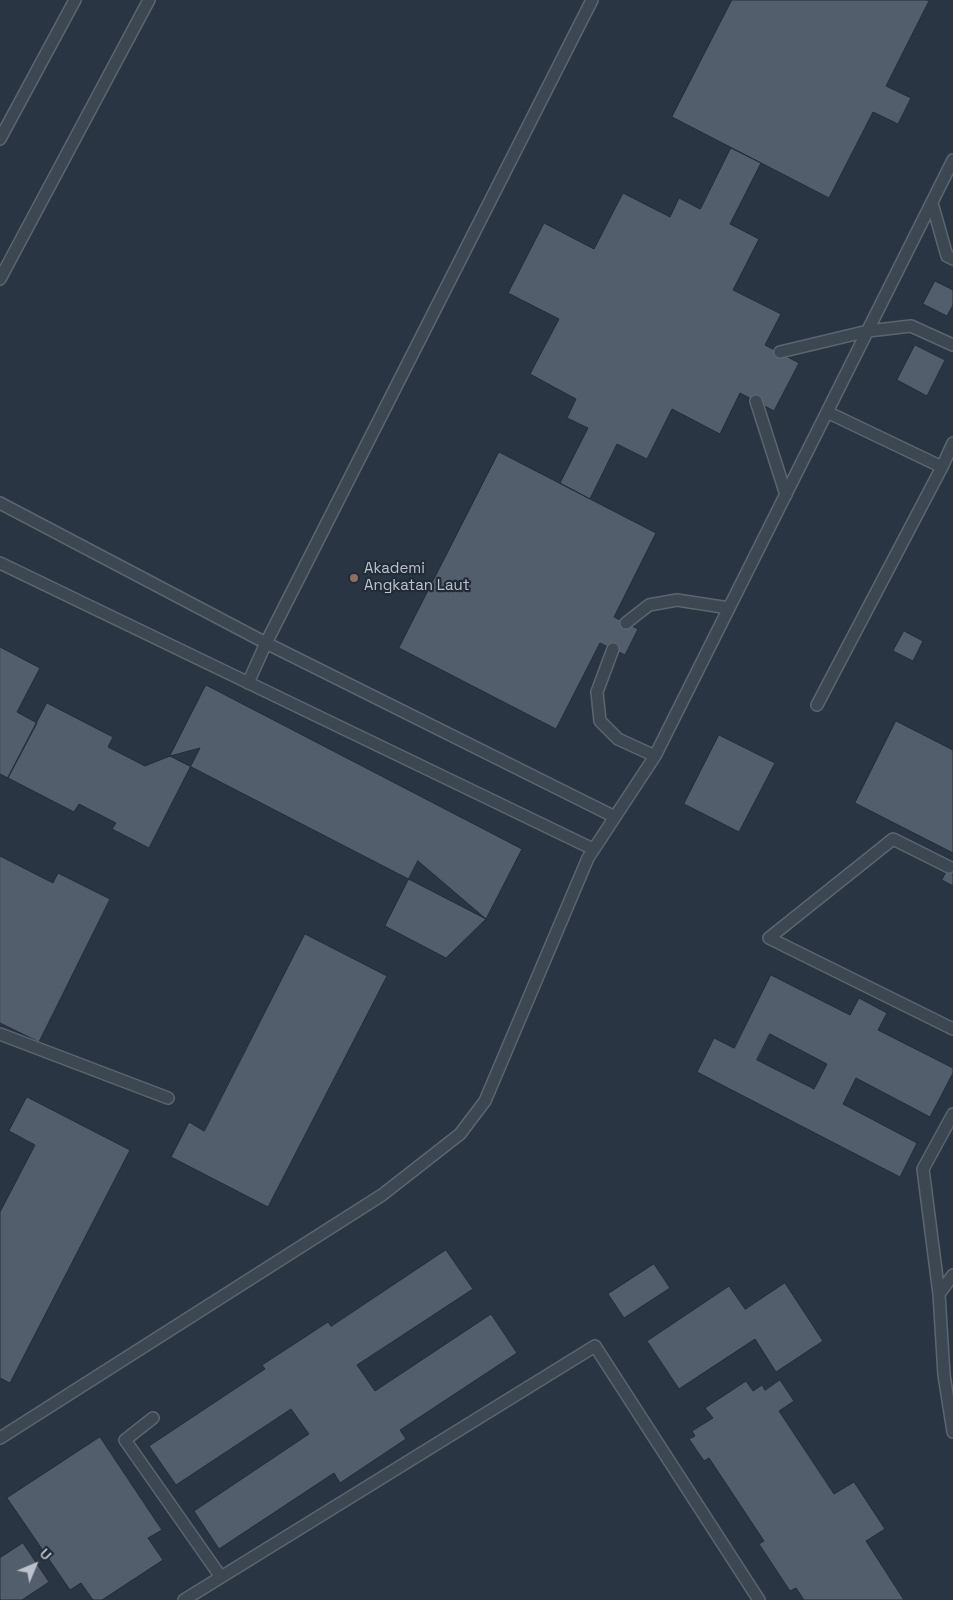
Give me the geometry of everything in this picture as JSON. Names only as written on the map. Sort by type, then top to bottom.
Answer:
[{"type":"lane","points":[[0,140],[75,0]]},
{"type":"lane","points":[[0,279],[149,0]]},
{"type":"lane","points":[[248,683],[266,643],[592,0]]},
{"type":"lane","points":[[0,1438],[382,1195],[460,1134],[486,1101],[593,849],[655,756],[953,160]]},
{"type":"lane","points":[[932,202],[947,256],[953,259]]},
{"type":"lane","points":[[780,352],[868,331],[911,326],[953,345]]},
{"type":"lane","points":[[756,401],[786,495]]},
{"type":"lane","points":[[827,412],[942,467]]},
{"type":"lane","points":[[817,705],[953,443]]},
{"type":"lane","points":[[0,503],[266,643],[615,817]]},
{"type":"lane","points":[[0,563],[593,849]]},
{"type":"lane","points":[[626,623],[649,605],[677,600],[729,608]]},
{"type":"lane","points":[[613,649],[597,692],[600,721],[618,739],[655,756]]},
{"type":"lane","points":[[949,868],[893,839],[769,938],[953,1029]]},
{"type":"lane","points":[[0,1034],[168,1098]]},
{"type":"lane","points":[[953,1114],[923,1168],[939,1294],[944,1375],[953,1432]]},
{"type":"lane","points":[[939,1294],[953,1275]]},
{"type":"lane","points":[[184,1600],[595,1346],[759,1600]]},
{"type":"lane","points":[[153,1418],[125,1440],[221,1577]]},
{"type":"building","points":[[732,0],[929,1],[886,86],[911,98],[898,124],[873,112],[829,198],[672,117]]},
{"type":"building","points":[[731,148],[761,163],[730,224],[759,239],[733,290],[781,314],[765,345],[799,363],[774,411],[740,393],[720,434],[672,409],[647,459],[617,444],[590,499],[560,483],[588,428],[567,418],[576,399],[530,374],[559,319],[508,293],[544,223],[594,249],[623,193],[670,217],[679,198],[700,209]]},
{"type":"building","points":[[935,281],[953,290],[953,305],[947,316],[923,304]]},
{"type":"building","points":[[915,345],[945,360],[927,396],[897,380]]},
{"type":"building","points":[[499,452],[656,533],[614,617],[638,629],[625,655],[600,643],[556,729],[399,648]]},
{"type":"building","points":[[904,631],[923,641],[913,661],[893,651]]},
{"type":"building","points":[[0,647],[40,668],[17,712],[37,723],[8,778],[0,774]]},
{"type":"building","points":[[206,685],[522,849],[486,919],[170,756]]},
{"type":"building","points":[[47,703],[113,737],[108,747],[145,766],[170,756],[200,748],[149,848],[112,829],[116,823],[79,804],[74,812],[8,778]]},
{"type":"building","points":[[896,721],[953,750],[953,853],[855,803]]},
{"type":"building","points":[[719,735],[775,763],[739,832],[684,804]]},
{"type":"building","points":[[0,856],[53,883],[58,873],[110,899],[39,1042],[0,1023]]},
{"type":"building","points":[[953,859],[953,886],[942,880]]},
{"type":"building","points":[[418,861],[486,919],[446,958],[385,926]]},
{"type":"building","points":[[305,934],[387,976],[268,1207],[171,1157],[189,1122],[204,1131]]},
{"type":"building","points":[[771,975],[850,1015],[859,998],[887,1013],[878,1030],[953,1068],[953,1073],[930,1117],[856,1078],[843,1104],[917,1143],[900,1177],[697,1072],[714,1038],[734,1048]],"holes":[[[770,1034],[827,1064],[814,1089],[757,1060]]]},
{"type":"building","points":[[27,1097],[130,1150],[10,1383],[0,1378],[0,1212],[35,1145],[9,1131]]},
{"type":"building","points":[[446,1250],[473,1289],[357,1365],[375,1391],[491,1314],[517,1353],[400,1430],[406,1439],[340,1483],[334,1473],[219,1549],[194,1511],[309,1434],[291,1409],[176,1485],[149,1446],[265,1369],[262,1365],[328,1322],[331,1326]]},
{"type":"building","points":[[654,1264],[670,1288],[624,1318],[608,1294]]},
{"type":"building","points":[[785,1283],[823,1341],[776,1372],[755,1339],[679,1389],[647,1341],[729,1286],[745,1309]]},
{"type":"building","points":[[780,1380],[794,1401],[779,1411],[834,1494],[854,1482],[885,1529],[866,1541],[904,1600],[804,1600],[796,1588],[790,1591],[759,1544],[764,1541],[709,1458],[704,1461],[689,1439],[695,1436],[692,1431],[713,1418],[705,1408],[746,1381],[753,1391],[762,1385],[765,1390]]},
{"type":"building","points":[[100,1437],[162,1530],[148,1538],[163,1560],[102,1600],[93,1600],[81,1583],[70,1590],[7,1498]]},
{"type":"building","points":[[23,1543],[49,1582],[22,1600],[0,1600],[0,1558]]},
{"type":"place","name":"Akademi Angkatan Laut","points":[[354,578]]}]
